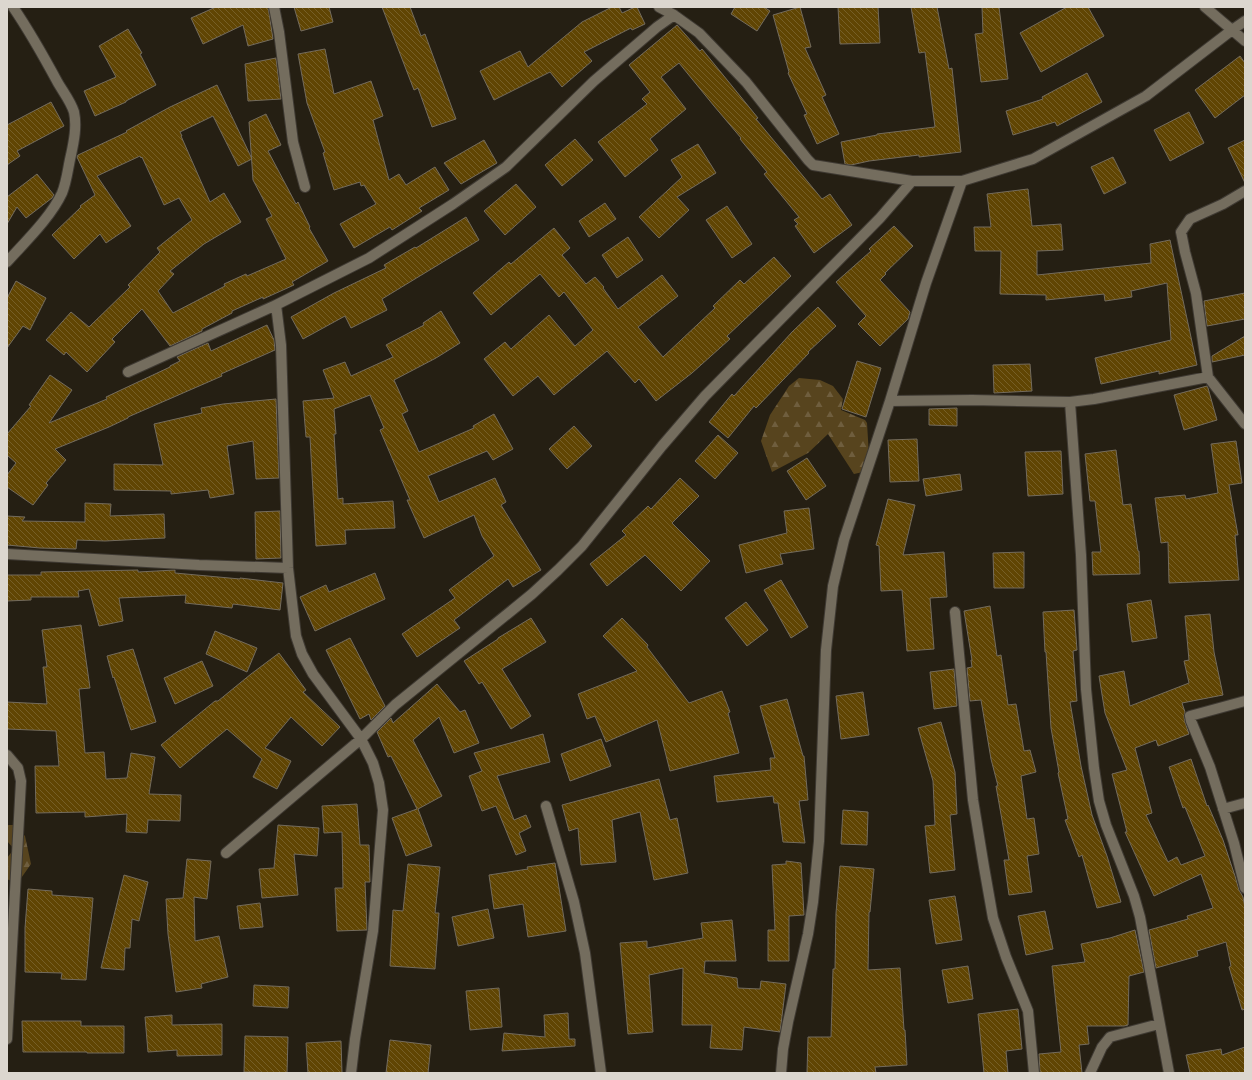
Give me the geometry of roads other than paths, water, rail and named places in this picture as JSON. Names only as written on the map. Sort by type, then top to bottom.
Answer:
[{"type":"street","points":[[7,262],[55,206],[62,192],[74,141],[76,125],[74,112],[69,100],[30,32],[13,7]]},
{"type":"street","points":[[274,7],[279,32],[293,142],[305,187]]},
{"type":"street","points":[[659,7],[674,15],[699,33],[746,82],[812,164],[912,181],[962,181],[1033,159],[1140,100],[1232,30],[1245,22]]},
{"type":"street","points":[[1205,7],[1245,41]]},
{"type":"street","points":[[128,372],[276,305],[369,258],[453,204],[506,167],[594,81],[657,27],[674,15]]},
{"type":"street","points":[[226,853],[361,739],[395,705],[532,594],[582,546],[662,446],[706,396],[880,218],[912,181]]},
{"type":"street","points":[[781,1073],[783,1049],[808,934],[813,902],[819,841],[826,650],[833,586],[844,540],[890,401],[926,283],[962,181]]},
{"type":"street","points":[[1245,191],[1223,204],[1190,219],[1181,232],[1196,293],[1208,378],[1245,424]]},
{"type":"street","points":[[276,305],[281,345],[288,568],[296,636],[302,654],[313,674],[361,739],[375,770],[379,783],[383,810],[373,932],[355,1039],[351,1073]]},
{"type":"street","points":[[890,401],[972,400],[1070,402],[1208,378]]},
{"type":"street","points":[[1070,402],[1081,555],[1086,688],[1094,768],[1099,801],[1106,825],[1134,896],[1140,917],[1169,1073]]},
{"type":"street","points":[[7,554],[191,565],[288,568]]},
{"type":"street","points":[[955,612],[973,800],[985,874],[993,918],[1006,957],[1028,1011],[1034,1073]]},
{"type":"street","points":[[1245,701],[1190,716],[1210,767],[1234,843],[1245,888]]},
{"type":"street","points":[[7,755],[18,768],[21,782],[7,1039]]},
{"type":"street","points":[[1223,810],[1245,803]]},
{"type":"street","points":[[546,806],[574,902],[585,952],[601,1073]]},
{"type":"street","points":[[1090,1073],[1102,1047],[1110,1037],[1160,1024]]}]
